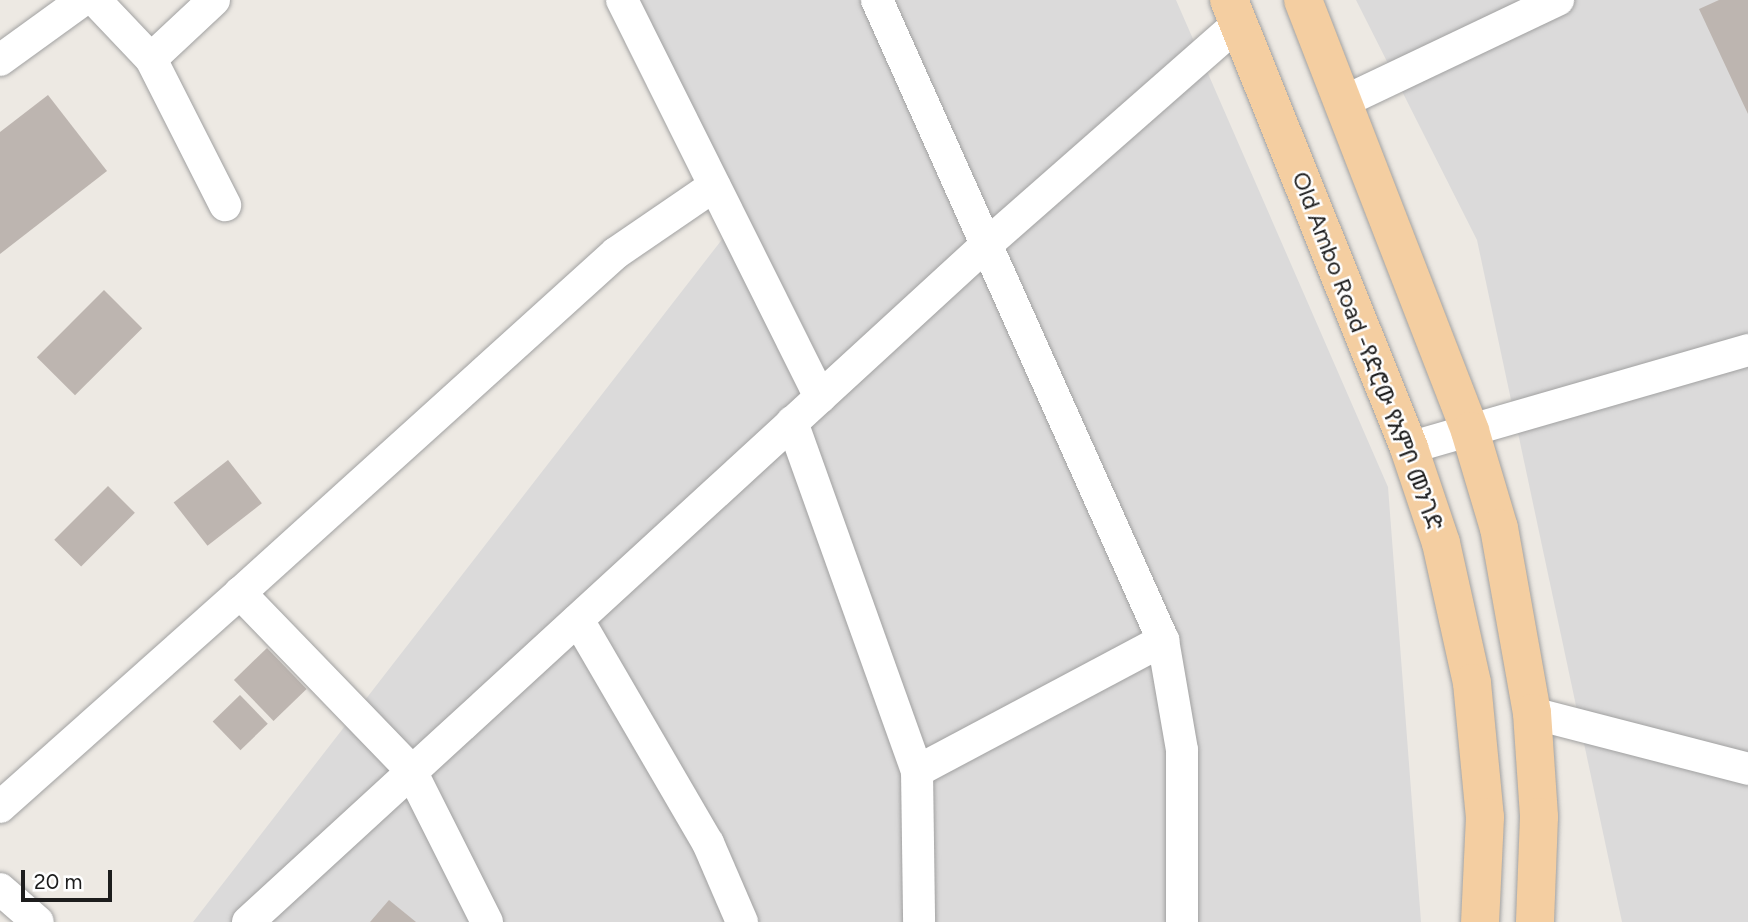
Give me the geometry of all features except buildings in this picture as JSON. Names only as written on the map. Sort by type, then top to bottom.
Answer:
[{"type":"main road","points":[[1303,0],[1345,101],[1470,431],[1517,609],[1532,713],[1539,817],[1535,922]]},
{"type":"main road","name":"Old Ambo Road -የድሮው የአምቦ መንገድ","points":[[1234,11],[1409,448],[1441,542],[1472,683],[1485,817],[1480,922]]},
{"type":"street","points":[[0,60],[83,0]]},
{"type":"street","points":[[95,0],[152,59],[225,205]]},
{"type":"street","points":[[152,59],[214,0]]},
{"type":"street","points":[[622,0],[820,397]]},
{"type":"street","points":[[877,0],[1163,640],[1182,750],[1182,922]]},
{"type":"street","points":[[1345,101],[1558,0]]},
{"type":"street","points":[[248,922],[410,769],[578,620],[985,246],[1234,11]]},
{"type":"street","points":[[0,807],[615,253],[714,186]]},
{"type":"street","points":[[1409,448],[1748,350]]},
{"type":"street","points":[[792,422],[917,771],[919,922]]},
{"type":"street","points":[[240,593],[410,769],[487,922]]},
{"type":"street","points":[[578,620],[708,842],[742,922]]},
{"type":"street","points":[[917,771],[1163,640]]},
{"type":"street","points":[[1532,713],[1748,768]]},
{"type":"street","points":[[0,889],[38,922]]},
{"type":"shaded area","points":[[613,0],[1176,0],[1388,487],[1421,922],[193,922],[727,233]]},
{"type":"shaded area","points":[[1356,0],[1748,0],[1748,922],[1622,922],[1477,240]]}]
